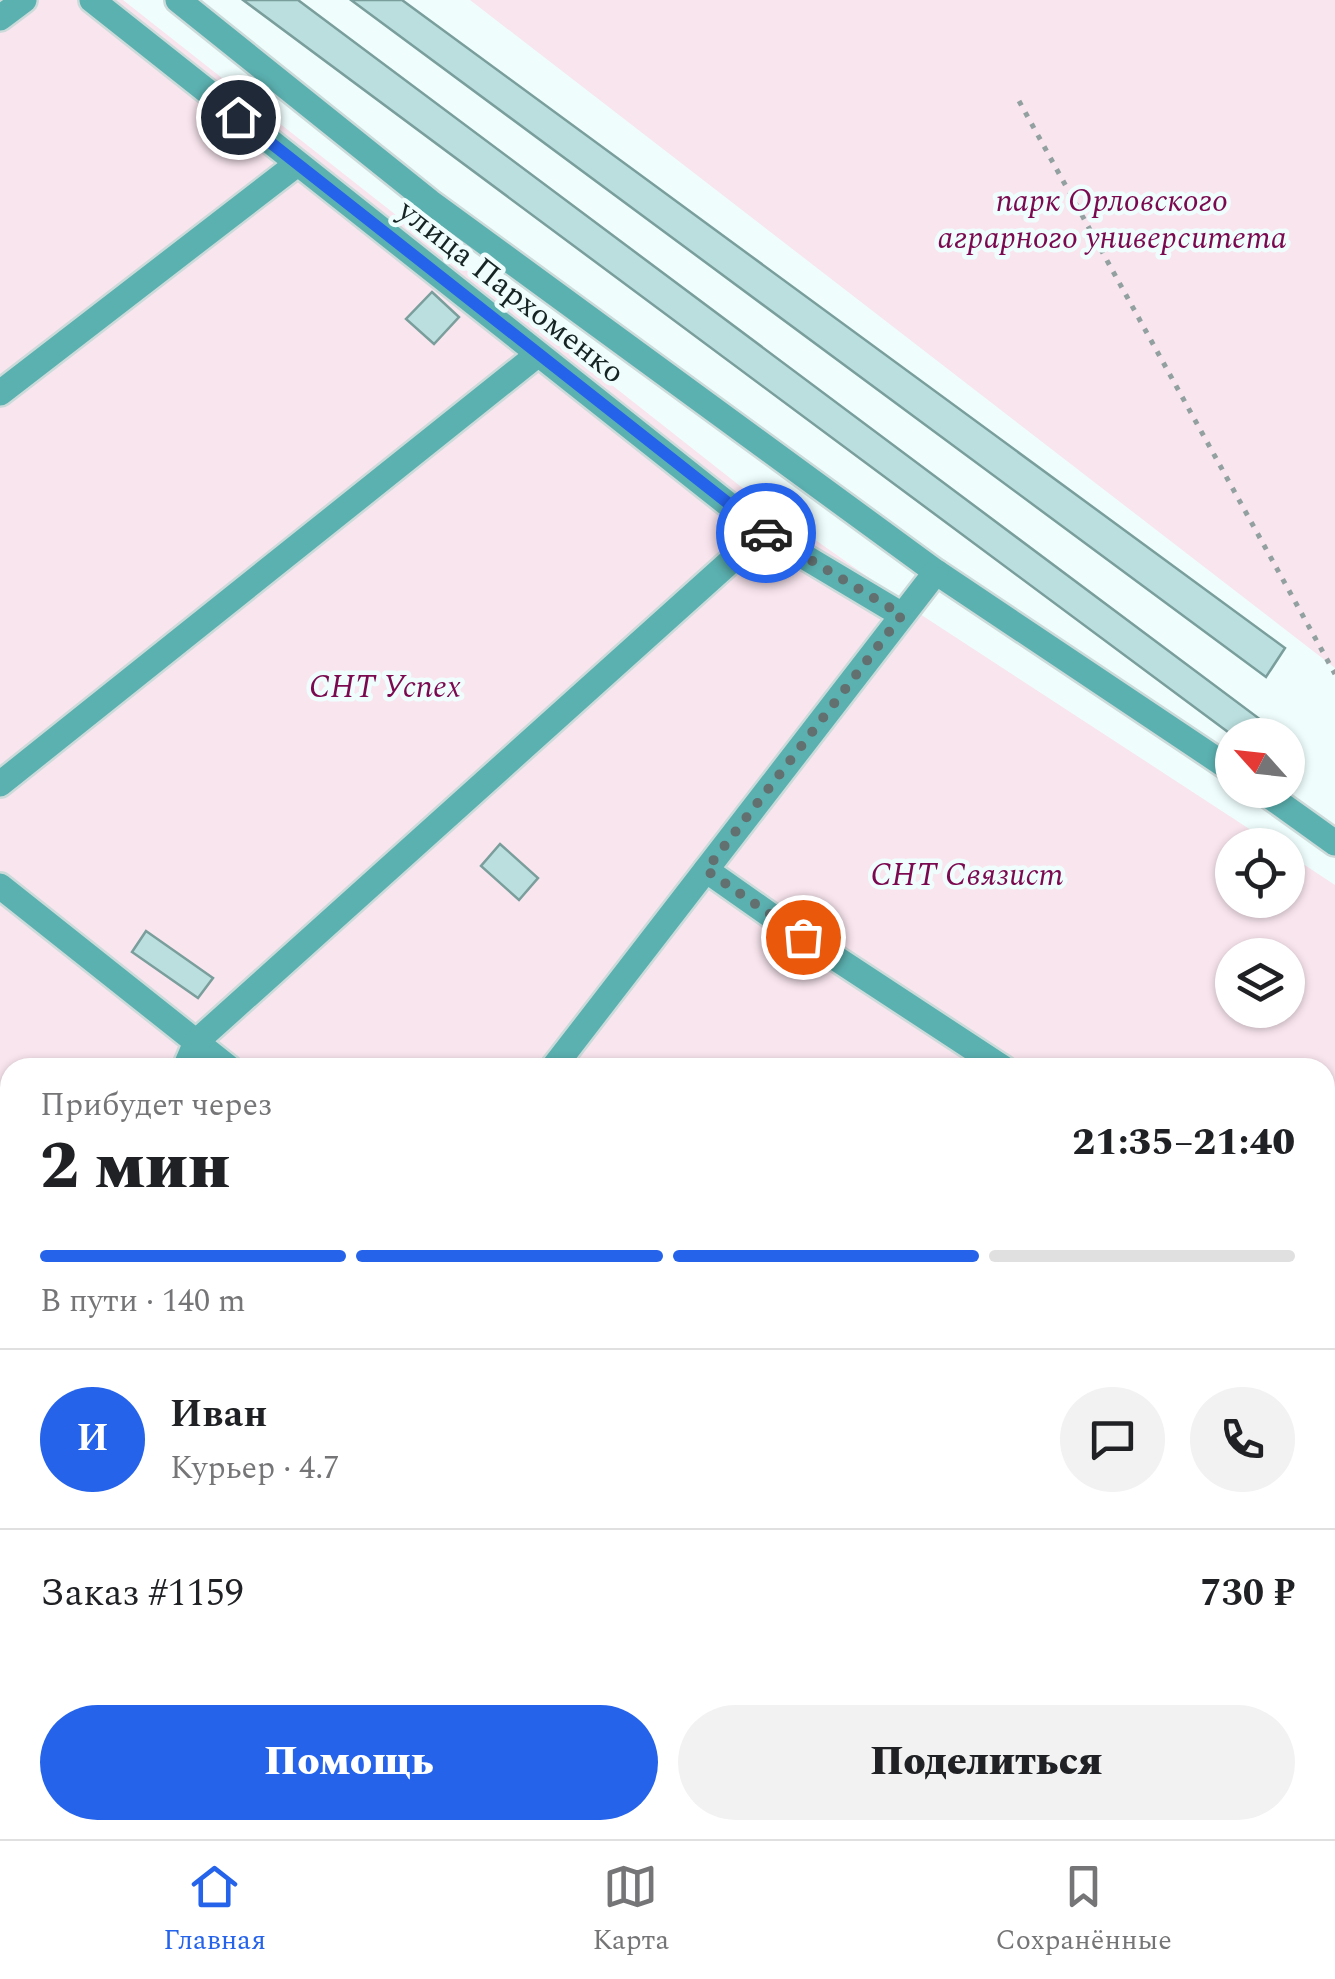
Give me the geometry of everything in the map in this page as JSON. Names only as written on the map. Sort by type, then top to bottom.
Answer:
[{"type":"street","points":[[0,18],[24,0]]},
{"type":"street","name":"улица Пархоменко","points":[[92,0],[764,532],[902,615]]},
{"type":"street","points":[[178,0],[430,202],[936,572],[1215,759]]},
{"type":"street","points":[[0,393],[297,164]]},
{"type":"street","points":[[0,784],[537,355]]},
{"type":"street","points":[[189,1058],[196,1042],[764,532]]},
{"type":"street","points":[[562,1058],[936,572]]},
{"type":"street","points":[[1286,808],[1335,843]]},
{"type":"street","points":[[706,870],[989,1058]]},
{"type":"street","points":[[0,886],[216,1058]]},
{"type":"path","points":[[1020,101],[1335,674]]},
{"type":"green space","name":"СНТ Успех","points":[[0,0],[123,0],[749,493],[923,616],[1248,828],[1215,828],[1215,918],[1305,918],[1305,865],[1335,885],[1335,1058],[0,1058]]},
{"type":"green space","name":"парк Орловского аграрного университета","points":[[470,0],[1335,0],[1335,668]]},
{"type":"building","points":[[243,0],[298,0],[1258,718],[1215,718],[1215,722]]},
{"type":"building","points":[[351,0],[402,0],[1285,648],[1266,677]]},
{"type":"building","points":[[432,292],[459,317],[434,344],[406,319]]},
{"type":"building","points":[[500,844],[538,878],[519,900],[481,866]]},
{"type":"building","points":[[146,931],[213,978],[198,998],[132,952]]},
{"type":"way so far","points":[[766,533],[902,615],[706,870],[803,937]]},
{"type":"route","points":[[238,117],[766,533]]},
{"type":"park label","name":"СНТ Связист","points":[[967,875]]}]
